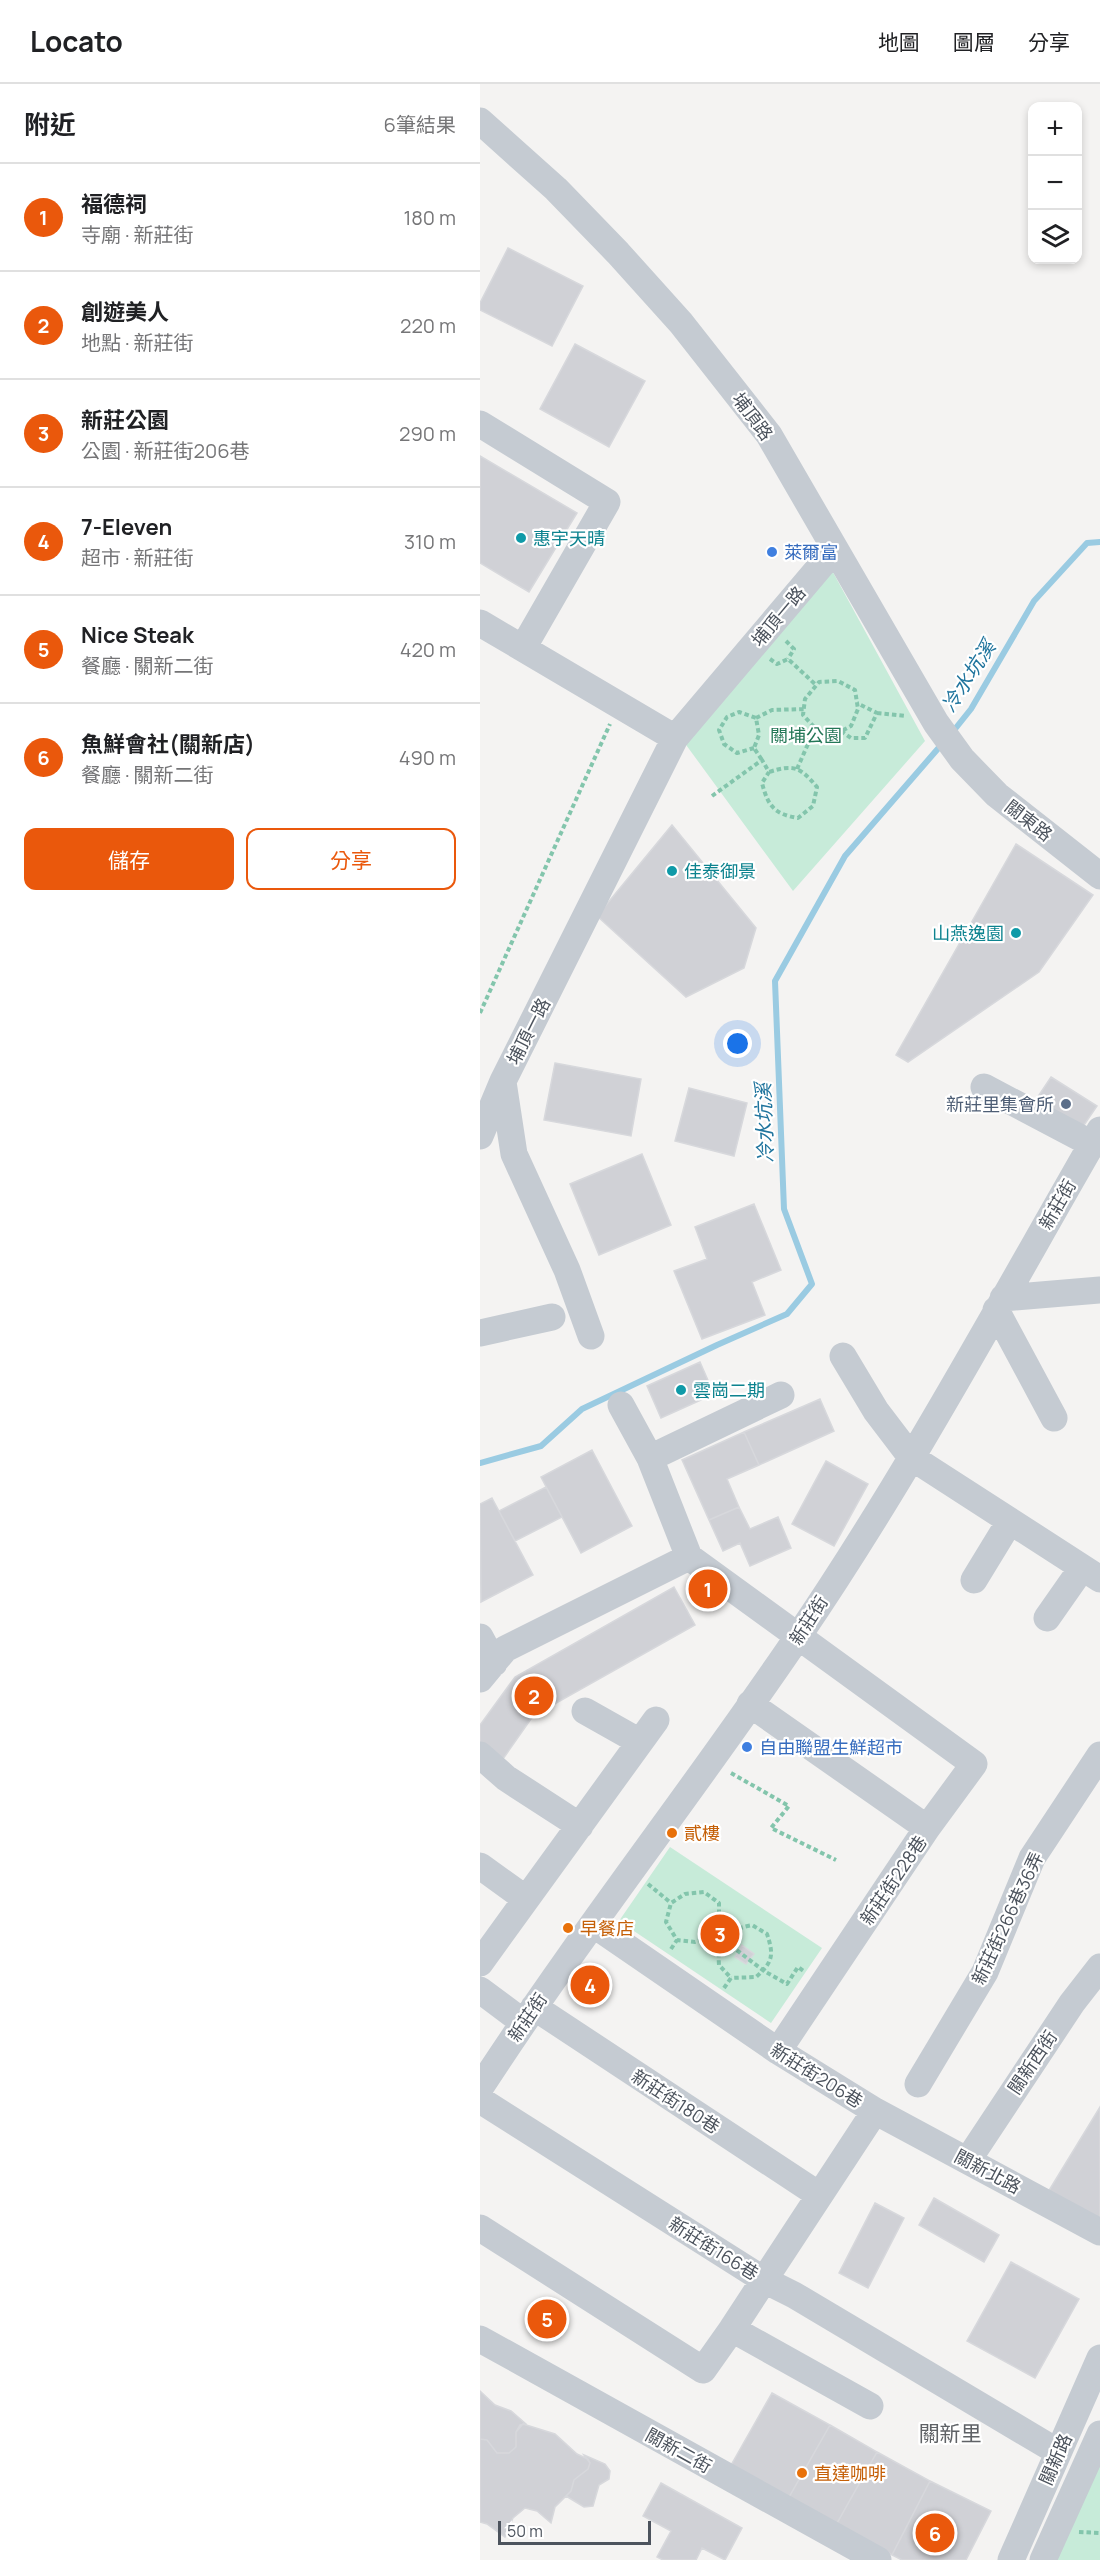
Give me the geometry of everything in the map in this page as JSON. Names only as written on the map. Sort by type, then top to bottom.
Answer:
[{"type":"street","name":"埔頂路","points":[[480,121],[563,197],[618,253],[681,323],[769,435],[936,723],[962,759]]},
{"type":"street","points":[[480,424],[607,502],[523,648]]},
{"type":"street","name":"埔頂一路","points":[[591,1336],[567,1270],[514,1154],[493,1090],[675,738],[835,549]]},
{"type":"street","points":[[480,623],[675,738]]},
{"type":"street","name":"關東路","points":[[962,759],[997,795],[1100,876]]},
{"type":"street","points":[[984,1087],[1097,1139]]},
{"type":"street","points":[[480,1136],[493,1090]]},
{"type":"street","name":"新莊街","points":[[480,2088],[528,2014],[798,1637],[911,1457],[1097,1139]]},
{"type":"street","points":[[1054,1418],[999,1304],[1100,1290]]},
{"type":"street","points":[[480,1333],[552,1317]]},
{"type":"street","points":[[843,1356],[876,1411],[911,1457],[1091,1573],[1047,1618]]},
{"type":"street","points":[[650,1458],[782,1395]]},
{"type":"street","points":[[621,1405],[650,1458],[689,1557],[974,1764],[927,1828]]},
{"type":"street","points":[[974,1580],[1010,1521]]},
{"type":"street","points":[[487,1671],[505,1649],[689,1557]]},
{"type":"street","points":[[480,1637],[487,1671]]},
{"type":"street","name":"新莊街228巷","points":[[750,1704],[927,1828],[778,2051]]},
{"type":"street","points":[[585,1711],[640,1742]]},
{"type":"street","points":[[480,1963],[656,1720]]},
{"type":"street","points":[[480,1755],[506,1778],[580,1826]]},
{"type":"street","name":"新莊街266巷36弄","points":[[918,2084],[985,1972],[1032,1858],[1100,1755]]},
{"type":"street","points":[[480,1866],[526,1899]]},
{"type":"street","name":"新莊街206巷","points":[[593,1924],[778,2051],[875,2111],[764,2280]]},
{"type":"street","name":"關新西街","points":[[968,2160],[1072,2003],[1100,1967]]},
{"type":"street","name":"新莊街180巷","points":[[480,1990],[528,2014],[819,2195]]},
{"type":"street","name":"新莊街166巷","points":[[480,2100],[764,2280],[703,2370],[480,2228]]},
{"type":"street","name":"關新北路","points":[[875,2111],[1100,2232]]},
{"type":"street","points":[[764,2280],[795,2295],[1058,2452]]},
{"type":"street","points":[[732,2329],[870,2406]]},
{"type":"street","name":"關新二街","points":[[480,2339],[878,2560]]},
{"type":"street","name":"關新路","points":[[1011,2560],[1100,2358]]},
{"type":"street","name":"關新路","points":[[1043,2560],[1100,2434]]},
{"type":"path","points":[[769,658],[777,664],[788,660],[794,649],[777,634]]},
{"type":"path","points":[[788,660],[816,685]]},
{"type":"path","points":[[838,681],[855,690],[857,703],[858,709],[851,726],[834,735],[815,728],[803,715],[804,699],[819,682],[838,681]]},
{"type":"path","points":[[857,703],[877,713],[909,717]]},
{"type":"path","points":[[754,748],[736,753],[724,744],[719,730],[727,717],[739,712],[756,718],[772,710],[804,709]]},
{"type":"path","points":[[841,731],[851,738],[865,738],[877,713]]},
{"type":"path","points":[[754,748],[759,735],[756,718]]},
{"type":"path","points":[[480,1013],[612,719]]},
{"type":"path","points":[[796,769],[815,728]]},
{"type":"path","points":[[754,748],[769,772]]},
{"type":"path","points":[[712,796],[762,760]]},
{"type":"path","points":[[788,766],[805,772],[817,787],[813,806],[798,818],[780,815],[766,800],[762,783],[769,772],[788,766]]},
{"type":"path","points":[[710,1761],[789,1806],[771,1828],[836,1860]]},
{"type":"path","points":[[646,1882],[671,1903]]},
{"type":"path","points":[[704,1892],[719,1902],[719,1921],[711,1936],[694,1942],[677,1940],[666,1922],[671,1903],[685,1894],[704,1892]]},
{"type":"path","points":[[752,1925],[767,1934],[772,1951],[769,1966],[756,1977],[731,1978],[719,1965],[718,1953],[723,1941],[735,1928],[752,1925]]},
{"type":"path","points":[[713,1932],[764,1971],[787,1983],[798,1966],[814,1978]]},
{"type":"path","points":[[666,1954],[677,1940]]},
{"type":"path","points":[[720,1993],[731,1978]]},
{"type":"path","points":[[1078,2532],[1100,2533]]},
{"type":"green space","name":"關埔公園","points":[[829,565],[925,741],[793,891],[681,738]]},
{"type":"green space","points":[[670,1847],[822,1948],[771,2023],[619,1921]]},
{"type":"green space","points":[[1100,2453],[1100,2560],[1053,2560]]},
{"type":"building","points":[[508,248],[583,286],[552,346],[480,310],[480,303]]},
{"type":"building","points":[[575,344],[645,381],[609,447],[540,409]]},
{"type":"building","name":"惠宇天晴","points":[[480,456],[577,513],[529,592],[480,563]]},
{"type":"building","name":"佳泰御景","points":[[672,825],[756,928],[744,968],[686,997],[597,916]]},
{"type":"building","name":"山燕逸園","points":[[1016,844],[1093,895],[1039,972],[908,1062],[896,1055]]},
{"type":"building","points":[[555,1063],[641,1079],[631,1136],[544,1120]]},
{"type":"building","name":"新莊里集會所","points":[[1051,1077],[1097,1106],[1080,1131],[1035,1101]]},
{"type":"building","points":[[689,1088],[747,1103],[734,1156],[675,1141]]},
{"type":"building","points":[[642,1154],[671,1225],[599,1255],[570,1184]]},
{"type":"building","points":[[754,1204],[781,1270],[752,1282],[765,1315],[702,1339],[674,1271],[707,1259],[695,1227]]},
{"type":"building","name":"雲崗二期","points":[[700,1362],[714,1394],[661,1418],[647,1386]]},
{"type":"building","points":[[820,1399],[834,1431],[759,1465],[744,1432]]},
{"type":"building","points":[[744,1432],[759,1465],[727,1479],[739,1507],[709,1520],[682,1460]]},
{"type":"building","points":[[592,1450],[632,1526],[581,1553],[541,1477]]},
{"type":"building","points":[[826,1461],[868,1484],[834,1546],[792,1524]]},
{"type":"building","points":[[546,1487],[562,1517],[515,1541],[499,1511]]},
{"type":"building","points":[[492,1498],[533,1575],[481,1602],[480,1504]]},
{"type":"building","points":[[739,1507],[750,1529],[778,1517],[791,1548],[750,1566],[740,1543],[723,1551],[709,1520]]},
{"type":"building","points":[[709,1579],[717,1593],[707,1599],[699,1585]]},
{"type":"building","points":[[674,1587],[695,1625],[533,1716],[496,1769],[480,1756],[480,1725],[515,1677]]},
{"type":"building","points":[[742,1945],[754,1954],[746,1964],[735,1957]]},
{"type":"building","points":[[1100,2107],[1100,2223],[1045,2197]]},
{"type":"building","points":[[934,2198],[999,2235],[984,2262],[919,2225]]},
{"type":"building","points":[[875,2203],[904,2218],[868,2288],[839,2273]]},
{"type":"building","points":[[1011,2262],[1079,2299],[1035,2378],[967,2341]]},
{"type":"building","points":[[480,2391],[495,2405],[511,2411],[526,2424],[520,2425],[516,2432],[516,2447],[509,2453],[497,2453],[487,2440],[480,2439]]},
{"type":"building","points":[[772,2393],[830,2425],[788,2499],[730,2467]]},
{"type":"building","points":[[523,2424],[555,2434],[577,2454],[588,2459],[590,2463],[588,2469],[574,2480],[571,2491],[555,2507],[551,2523],[537,2511],[525,2508],[513,2518],[505,2537],[487,2524],[480,2522],[480,2439],[487,2440],[497,2453],[509,2453],[516,2447],[516,2432]]},
{"type":"building","points":[[830,2425],[877,2452],[836,2525],[788,2499]]},
{"type":"building","points":[[877,2452],[930,2481],[892,2555],[836,2525]]},
{"type":"building","points":[[584,2455],[605,2464],[610,2471],[609,2479],[599,2485],[593,2506],[584,2507],[566,2496],[571,2491],[574,2480],[588,2469],[590,2463]]},
{"type":"building","points":[[930,2481],[991,2511],[966,2560],[902,2560],[892,2555]]},
{"type":"building","points":[[661,2483],[742,2528],[725,2560],[702,2548],[696,2560],[663,2560],[657,2557],[671,2531],[643,2516]]},
{"type":"waterway","name":"冷水坑溪","points":[[951,734],[971,709],[1034,601],[1087,543],[1100,542]]},
{"type":"waterway","name":"冷水坑溪","points":[[480,1463],[541,1446],[582,1409],[787,1314],[812,1284],[784,1209],[775,981],[845,856],[942,744]]},
{"type":"place","name":"惠宇天晴","points":[[521,538]]},
{"type":"place","name":"萊爾富","points":[[772,552]]},
{"type":"place","name":"佳泰御景","points":[[672,871]]},
{"type":"place","name":"山燕逸園","points":[[1016,933]]},
{"type":"place","name":"新莊里集會所","points":[[1066,1104]]},
{"type":"place","name":"雲崗二期","points":[[681,1390]]},
{"type":"place","name":"福德祠","points":[[708,1589]]},
{"type":"place","name":"創遊美人","points":[[534,1696]]},
{"type":"place","name":"自由聯盟生鮮超市","points":[[747,1747]]},
{"type":"place","name":"貳樓","points":[[672,1833]]},
{"type":"place","name":"早餐店","points":[[568,1928]]},
{"type":"place","name":"新莊公園","points":[[720,1934]]},
{"type":"place","name":"7-Eleven","points":[[590,1985]]},
{"type":"place","name":"Nice Steak","points":[[547,2319]]},
{"type":"place","name":"直達咖啡","points":[[802,2473]]},
{"type":"place","name":"魚鮮會社(關新店)","points":[[935,2533]]},
{"type":"district","name":"關新里","points":[[950,2433]]}]
